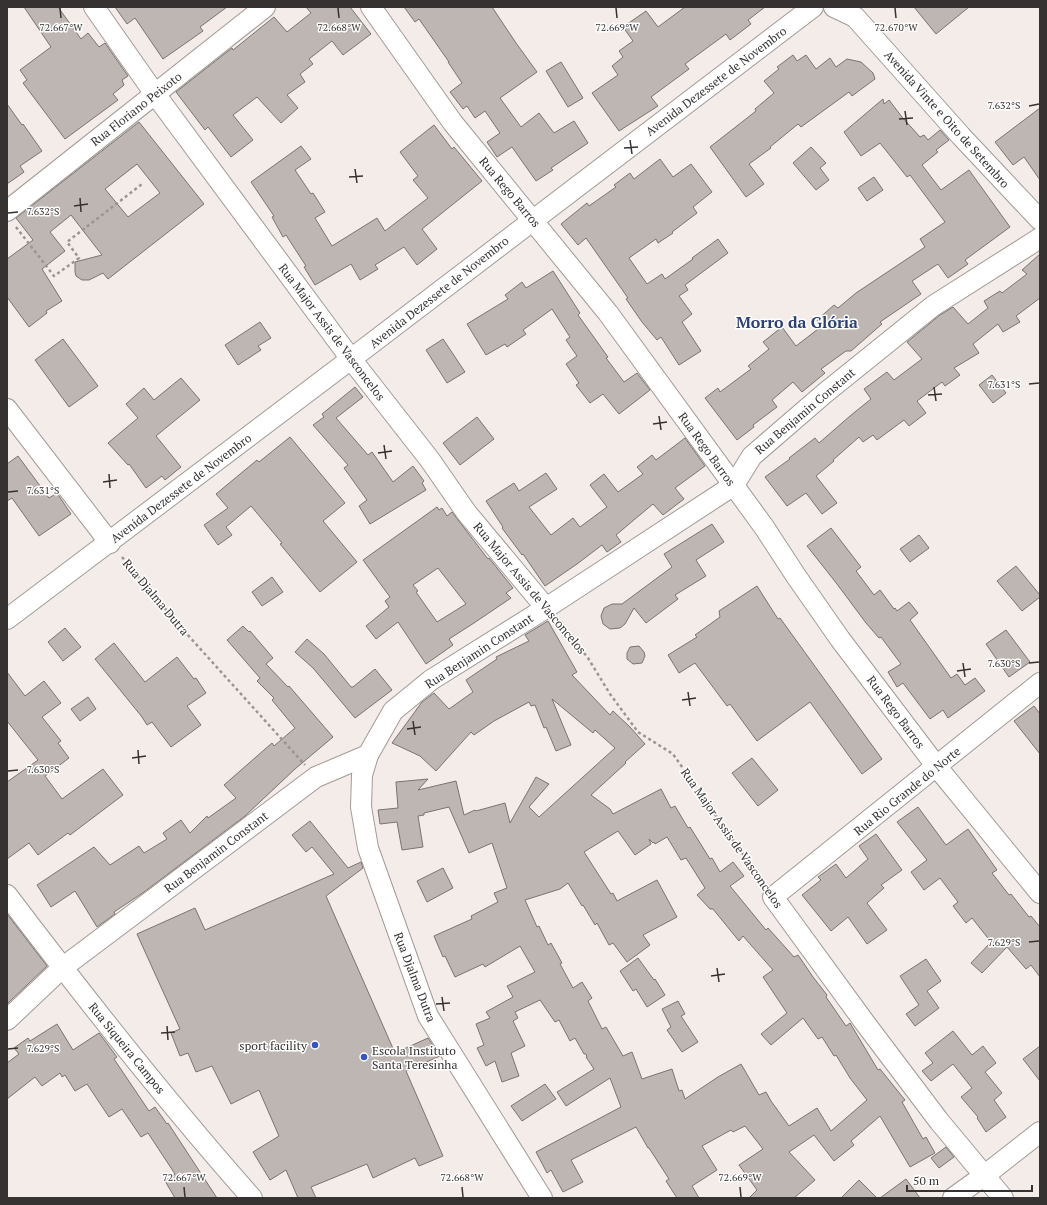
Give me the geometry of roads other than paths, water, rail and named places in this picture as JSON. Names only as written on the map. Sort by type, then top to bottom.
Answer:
[{"type":"street","name":"Rua Major Assis de Vasconcelos","points":[[94,7],[156,94],[351,359],[430,460],[466,512],[546,608]]},
{"type":"street","name":"Rua Floriano Peixoto","points":[[9,216],[156,94],[265,7]]},
{"type":"street","name":"Rua Rego Barros","points":[[371,7],[453,123],[608,313],[764,527],[840,639],[937,767],[1040,893]]},
{"type":"street","name":"Avenida Dezessete de Novembro","points":[[7,619],[110,543],[813,7]]},
{"type":"street","name":"Avenida Vinte e Oito de Setembro","points":[[834,7],[856,17],[961,136],[1040,220]]},
{"type":"street","name":"Rua Benjamin Constant","points":[[7,1020],[62,968],[316,777],[368,754],[393,711],[431,680],[546,608],[734,485],[752,456],[824,393],[933,306],[1040,238]]},
{"type":"street","points":[[7,409],[110,543]]},
{"type":"street","name":"Rua Rio Grande do Norte","points":[[773,897],[1040,683]]},
{"type":"street","name":"Rua Djalma Dutra","points":[[368,754],[362,775],[362,807],[368,848],[428,1016],[542,1198]]},
{"type":"street","name":"Rua Siqueira Campos","points":[[7,895],[62,968],[188,1125],[252,1198]]},
{"type":"street","name":"Rua Major Assis de Vasconcelos","points":[[773,897],[925,1102],[1003,1198]]},
{"type":"street","points":[[953,1198],[1040,1132]]},
{"type":"place","name":"sport facility","points":[[315,1045]]},
{"type":"place","name":"Escola Instituto Santa Teresinha","points":[[364,1057]]},
{"type":"district","name":"Morro da Glória","points":[[797,322]]}]
